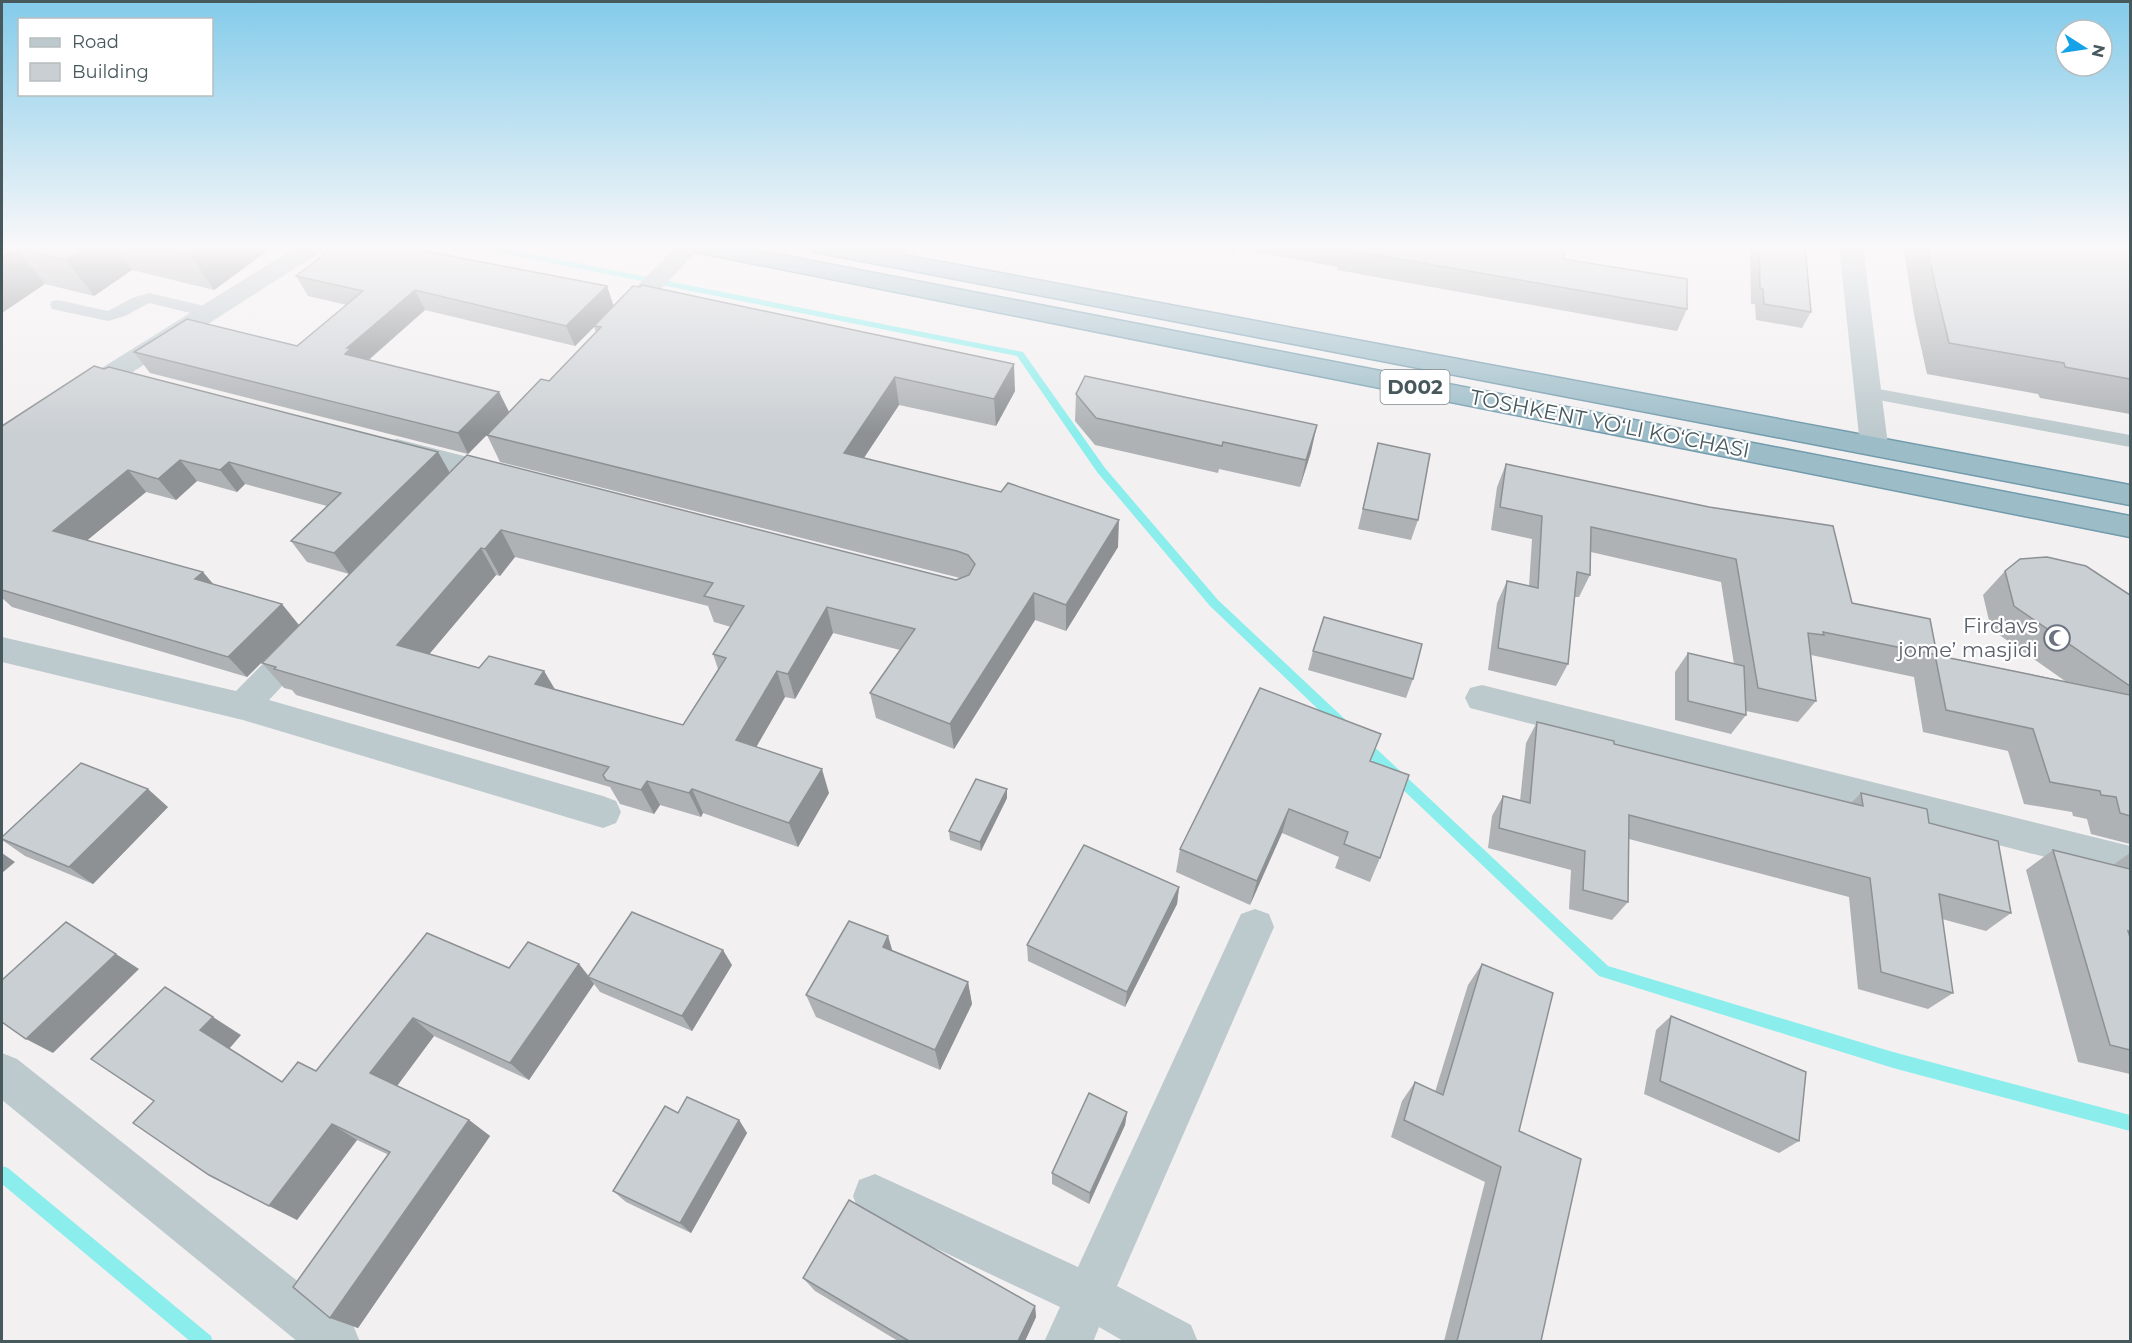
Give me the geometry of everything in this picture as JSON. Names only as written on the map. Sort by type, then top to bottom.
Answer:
[{"type":"highway","name":"TOSHKENT YO‘LI KO‘CHASI","points":[[1017,309],[1788,458],[2130,527]]},
{"type":"highway","name":"TOSHKENT YO‘LI KO‘CHASI","points":[[1166,309],[1349,346],[2130,495]]},
{"type":"highway","points":[[1342,373],[1349,346]]},
{"type":"street","points":[[2,442],[212,309]]},
{"type":"street","points":[[599,339],[629,309]]},
{"type":"street","points":[[1858,309],[1874,445]]},
{"type":"street","points":[[108,373],[142,382]]},
{"type":"street","points":[[371,441],[532,483]]},
{"type":"street","points":[[449,493],[499,442]]},
{"type":"street","points":[[243,706],[325,621]]},
{"type":"street","points":[[2,650],[243,706],[603,812]]},
{"type":"street","points":[[1482,698],[2130,863]]},
{"type":"street","points":[[1068,1341],[1255,927]]},
{"type":"street","points":[[2,1074],[336,1341]]},
{"type":"street","points":[[875,1196],[1089,1296],[1174,1341]]},
{"type":"lane","points":[[75,309],[108,316],[116,315],[126,309]]},
{"type":"lane","points":[[193,309],[207,312]]},
{"type":"lane","points":[[1868,393],[2130,441]]},
{"type":"building","points":[[342,309],[393,309],[347,348],[351,348],[345,354],[499,392],[458,433],[134,352],[187,319],[297,346]]},
{"type":"building","points":[[493,309],[584,309],[566,326]]},
{"type":"building","points":[[611,309],[753,309],[1014,364],[994,399],[895,377],[844,453],[1001,492],[1008,483],[1119,520],[1066,605],[1034,593],[950,724],[870,693],[915,629],[827,607],[788,674],[777,671],[736,740],[822,769],[789,823],[692,789],[689,793],[647,781],[641,790],[606,780],[603,775],[609,767],[274,669],[276,667],[262,663],[467,455],[956,580],[969,575],[975,564],[968,555],[957,551],[487,435],[541,379],[549,381],[601,327],[594,326]],"holes":[[[501,530],[713,583],[704,596],[744,606],[713,654],[726,658],[683,725],[535,684],[544,671],[489,656],[479,668],[397,645],[481,548],[485,549]]]},
{"type":"building","points":[[1791,309],[1811,309],[1811,312]]},
{"type":"building","points":[[1941,309],[2130,309],[2130,379],[2065,367],[2064,363],[1949,343]]},
{"type":"building","points":[[94,366],[104,369],[109,367],[438,452],[334,553],[291,541],[341,493],[229,462],[220,470],[180,460],[158,479],[128,470],[53,531],[203,572],[195,579],[282,604],[228,657],[2,590],[2,426]]},
{"type":"building","points":[[1085,376],[1317,425],[1306,460],[1223,442],[1222,446],[1096,418],[1076,394]]},
{"type":"building","points":[[1378,443],[1430,454],[1418,520],[1363,509]]},
{"type":"building","points":[[1506,464],[1709,507],[1833,526],[1852,603],[1930,619],[1937,655],[1823,632],[1824,635],[1808,633],[1816,701],[1758,688],[1736,559],[1591,527],[1590,575],[1577,572],[1568,664],[1498,648],[1507,581],[1538,588],[1542,516],[1500,507]]},
{"type":"building","points":[[2047,557],[2086,566],[2130,595],[2130,686],[2014,606],[2005,571],[2020,559]]},
{"type":"building","points":[[1324,617],[1422,644],[1413,679],[1313,651]]},
{"type":"building","points":[[1688,653],[1744,666],[1746,715],[1688,701]]},
{"type":"building","points":[[1935,655],[2130,695],[2130,816],[2120,813],[2116,797],[2101,795],[2100,791],[2050,782],[2033,729],[1946,710]]},
{"type":"building","points":[[1260,688],[1381,734],[1370,761],[1409,775],[1380,858],[1344,844],[1348,832],[1289,809],[1257,881],[1180,849]]},
{"type":"building","points":[[1537,722],[1614,741],[1614,744],[1863,806],[1861,793],[1927,809],[1929,823],[1998,841],[2011,913],[1939,894],[1953,993],[1881,972],[1870,878],[1629,815],[1628,902],[1583,890],[1585,851],[1499,828],[1503,796],[1530,803]]},
{"type":"building","points":[[81,763],[148,789],[69,867],[2,839],[2,837]]},
{"type":"building","points":[[976,779],[1007,789],[980,842],[949,831]]},
{"type":"building","points":[[1084,845],[1179,887],[1127,992],[1027,945]]},
{"type":"building","points":[[2053,850],[2130,869],[2130,932],[2128,931],[2130,937],[2130,1050],[2110,1045]]},
{"type":"building","points":[[632,912],[723,950],[682,1016],[588,977]]},
{"type":"building","points":[[849,921],[888,936],[883,947],[968,982],[935,1050],[806,995]]},
{"type":"building","points":[[66,922],[116,954],[26,1039],[2,1022],[2,980]]},
{"type":"building","points":[[427,933],[509,968],[528,942],[579,964],[510,1063],[413,1018],[370,1073],[469,1120],[330,1318],[293,1287],[390,1152],[332,1124],[269,1206],[209,1175],[133,1123],[154,1101],[91,1059],[165,987],[213,1017],[200,1030],[282,1082],[298,1062],[316,1071]]},
{"type":"building","points":[[1482,964],[1553,993],[1519,1131],[1581,1159],[1541,1341],[1457,1341],[1501,1167],[1404,1120],[1415,1082],[1443,1095]]},
{"type":"building","points":[[1671,1016],[1806,1072],[1799,1141],[1660,1081]]},
{"type":"building","points":[[1089,1093],[1127,1112],[1090,1193],[1052,1173]]},
{"type":"building","points":[[687,1097],[739,1120],[680,1223],[613,1191],[665,1106],[678,1113]]},
{"type":"building","points":[[849,1200],[1035,1306],[1018,1341],[909,1341],[803,1278]]},
{"type":"waterway","points":[[793,309],[1020,354],[1101,470],[1214,603],[1345,727]]},
{"type":"waterway","points":[[1362,743],[1604,971],[1893,1060],[2130,1123]]},
{"type":"waterway","points":[[2,1174],[205,1342]]},
{"type":"place","name":"Firdavs jome’ masjidi","points":[[2057,638]]}]
